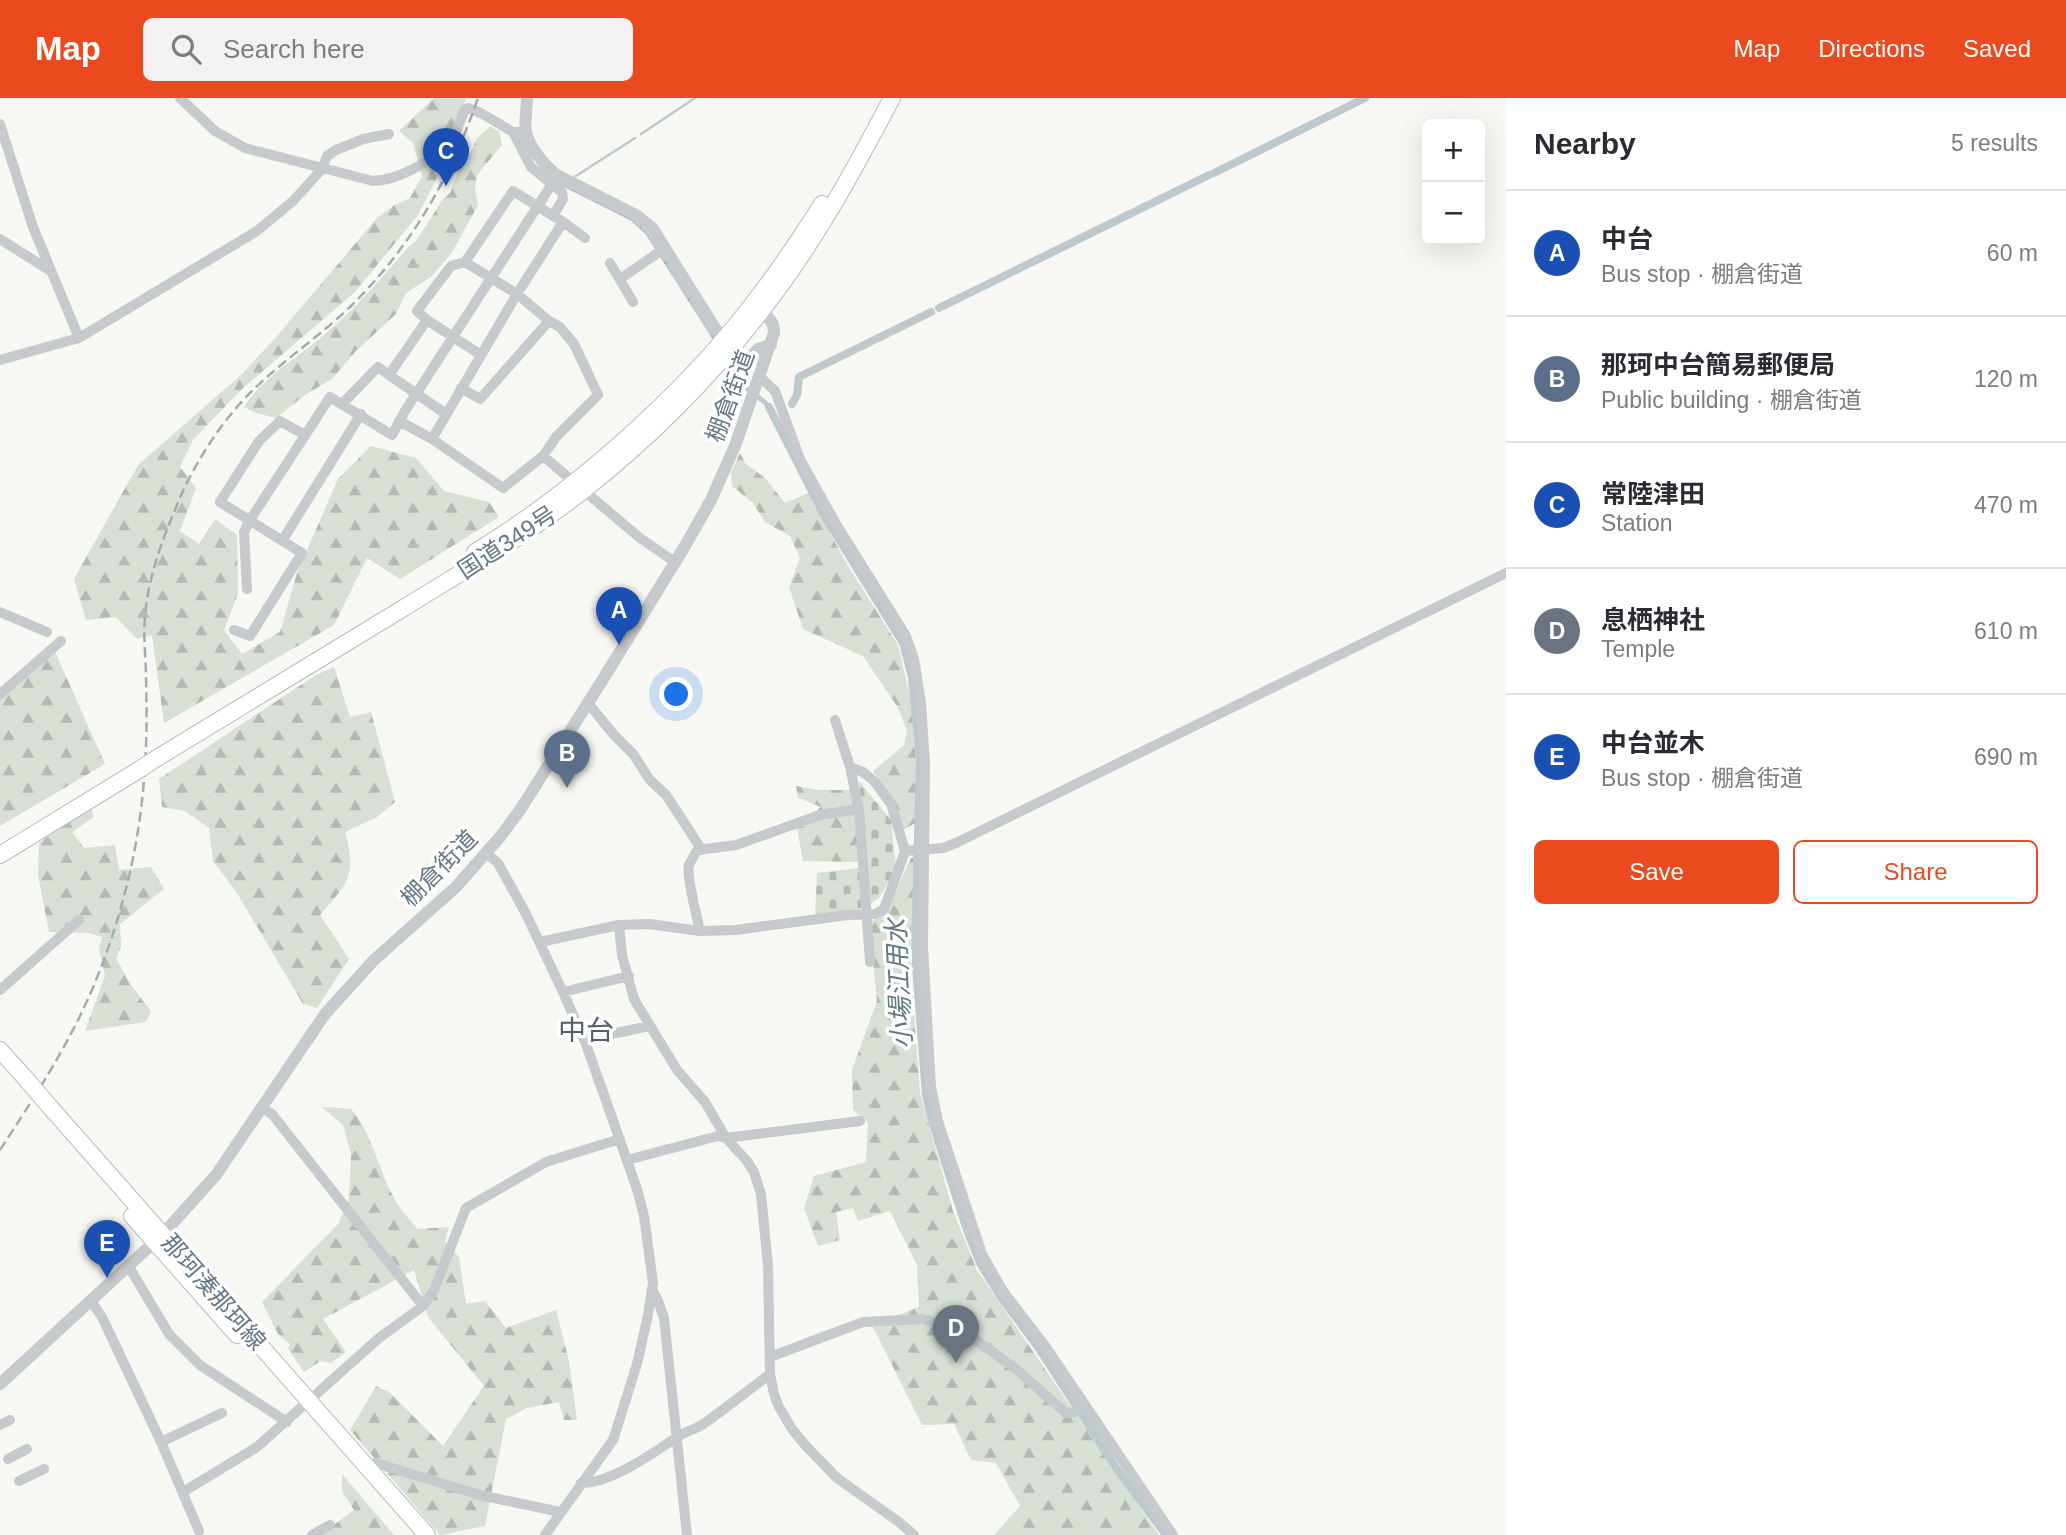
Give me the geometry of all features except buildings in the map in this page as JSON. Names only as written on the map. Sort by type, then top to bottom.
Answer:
[{"type":"main road","name":"国道349号","points":[[0,855],[157,752],[578,486],[641,441],[684,400],[757,308],[793,270],[859,162],[886,99]]},
{"type":"main road","name":"国道349号","points":[[0,843],[137,765]]},
{"type":"main road","name":"那珂湊那珂線","points":[[0,1050],[22,1083],[305,1404],[413,1535]]},
{"type":"main road","name":"那珂湊那珂線","points":[[0,1066],[22,1083]]},
{"type":"main road","name":"那珂湊那珂線","points":[[305,1404],[366,1466],[427,1535]]},
{"type":"street","points":[[180,98],[215,131],[234,143],[253,151],[373,181],[395,178],[443,148],[454,135],[468,108],[481,113],[519,132],[555,174],[636,215],[653,229],[661,250],[718,333]]},
{"type":"street","points":[[527,98],[519,132],[531,167],[562,192],[563,199],[552,216]]},
{"type":"street","points":[[0,124],[33,227],[79,338]]},
{"type":"street","points":[[0,360],[79,338],[257,231],[293,201],[322,169],[327,156],[336,150],[363,139],[389,134]]},
{"type":"street","points":[[247,589],[244,532],[330,397],[393,435],[416,394],[552,184]]},
{"type":"street","points":[[481,355],[417,311],[451,266],[465,262],[513,191],[585,238]]},
{"type":"street","points":[[432,439],[517,294],[563,222]]},
{"type":"street","points":[[0,239],[50,270]]},
{"type":"street","points":[[620,279],[661,250]]},
{"type":"street","points":[[399,421],[432,439],[503,488],[543,456],[556,437],[598,395],[574,344],[560,327],[517,294],[465,262]]},
{"type":"street","points":[[610,263],[633,302]]},
{"type":"street","name":"棚倉街道","points":[[0,1384],[159,1238],[216,1175],[321,1020],[350,985],[456,887],[520,810],[711,500],[771,345],[774,327],[772,321],[757,308]]},
{"type":"street","points":[[389,374],[427,320]]},
{"type":"street","points":[[461,388],[480,399],[549,321]]},
{"type":"street","points":[[734,358],[746,362],[758,349],[771,345]]},
{"type":"street","points":[[343,403],[378,367],[446,414]]},
{"type":"street","points":[[760,377],[775,391],[800,459],[836,524],[906,636],[914,659],[921,703],[925,764],[916,851],[931,1087],[938,1121],[982,1254],[992,1274],[1046,1348],[1080,1409],[1173,1535]]},
{"type":"street","points":[[282,541],[360,414]]},
{"type":"street","points":[[234,630],[250,636],[302,553],[220,502],[258,441],[279,421],[305,435]]},
{"type":"street","points":[[543,456],[640,538],[675,562]]},
{"type":"street","points":[[916,851],[943,848],[958,842],[1506,573]]},
{"type":"street","points":[[0,612],[47,632]]},
{"type":"street","points":[[0,694],[61,641]]},
{"type":"street","points":[[588,703],[633,754],[650,780],[666,795],[702,850]]},
{"type":"street","points":[[835,720],[850,767],[859,809],[870,962]]},
{"type":"street","points":[[850,767],[863,772],[875,782],[891,804],[916,851]]},
{"type":"street","points":[[700,931],[688,872],[697,850],[736,845],[820,816],[859,809]]},
{"type":"street","points":[[540,942],[619,925],[649,923],[700,931],[736,930],[875,914],[884,909],[916,851]]},
{"type":"street","points":[[486,853],[498,863],[540,942],[584,1040],[620,1139],[644,1216],[653,1291],[664,1318],[687,1535]]},
{"type":"street","points":[[0,990],[79,920]]},
{"type":"street","points":[[619,925],[622,955],[634,999],[677,1070],[705,1102],[726,1138],[754,1172],[761,1194],[768,1266],[770,1374],[779,1407],[792,1429],[837,1478],[914,1535]]},
{"type":"street","points":[[563,992],[629,976]]},
{"type":"street","points":[[584,1040],[649,1026]]},
{"type":"street","points":[[262,1108],[272,1115],[423,1306]]},
{"type":"street","points":[[627,1160],[719,1136],[726,1138],[860,1121]]},
{"type":"street","points":[[183,1492],[257,1447],[379,1338],[423,1306],[434,1290],[466,1208],[546,1162],[620,1139]]},
{"type":"street","points":[[129,1267],[169,1334],[200,1365],[287,1422]]},
{"type":"street","points":[[545,1535],[613,1440],[637,1364],[653,1291]]},
{"type":"street","points":[[91,1301],[102,1317],[199,1531]]},
{"type":"street","points":[[770,1357],[863,1322],[922,1319],[976,1341],[1016,1369],[1066,1413],[1080,1409]]},
{"type":"street","points":[[581,1483],[609,1476],[666,1446],[678,1436],[703,1425],[770,1374]]},
{"type":"street","points":[[160,1442],[222,1413]]},
{"type":"street","points":[[0,1425],[10,1420]]},
{"type":"street","points":[[8,1459],[27,1449]]},
{"type":"street","points":[[366,1466],[376,1463],[480,1495],[560,1512]]},
{"type":"street","points":[[19,1482],[44,1469]]},
{"type":"street","points":[[312,1535],[330,1525]]},
{"type":"green space","points":[[434,98],[466,98],[446,160],[418,215],[355,292],[242,389],[193,440],[180,467],[196,488],[180,531],[199,544],[215,519],[237,535],[238,593],[224,630],[242,654],[280,632],[297,573],[338,479],[371,446],[416,458],[444,491],[489,502],[499,517],[400,579],[367,558],[334,625],[164,723],[152,635],[137,639],[116,617],[86,620],[74,579],[138,465],[241,375],[377,218],[410,198],[422,176],[413,143],[399,131]]},
{"type":"green space","points":[[490,127],[499,131],[502,145],[477,175],[475,187],[478,205],[451,254],[432,276],[406,293],[396,314],[356,351],[332,379],[305,395],[276,418],[244,407],[260,386],[347,314],[416,241],[443,199],[450,193],[463,161],[469,156],[477,138]]},
{"type":"green space","points":[[740,453],[746,464],[765,478],[785,503],[808,493],[848,566],[898,645],[911,701],[916,760],[917,822],[903,830],[894,802],[873,771],[904,745],[907,730],[897,706],[863,656],[803,629],[789,587],[800,558],[790,536],[765,522],[753,503],[732,486],[731,473]]},
{"type":"green space","points":[[52,645],[105,764],[0,826],[0,690]]},
{"type":"green space","points":[[334,667],[350,717],[371,712],[395,802],[377,817],[345,832],[350,859],[348,878],[320,915],[349,959],[317,1008],[303,1004],[237,893],[213,861],[209,828],[185,811],[162,807],[159,779],[316,675]]},
{"type":"green space","points":[[859,781],[891,820],[896,869],[879,898],[870,904],[857,910],[815,916],[817,873],[867,867]]},
{"type":"green space","points":[[796,786],[818,790],[850,790],[857,817],[859,862],[803,861],[797,828],[821,807],[798,798]]},
{"type":"green space","points":[[90,805],[94,817],[72,832],[84,848],[115,845],[119,870],[151,867],[164,889],[120,924],[121,946],[116,958],[130,984],[151,1011],[146,1022],[85,1031],[105,976],[99,948],[102,937],[88,933],[49,932],[38,875],[39,843]]},
{"type":"green space","points":[[916,857],[910,956],[920,1093],[953,1211],[977,1270],[1159,1535],[994,1535],[1020,1506],[996,1463],[971,1460],[954,1424],[922,1425],[872,1325],[919,1307],[917,1265],[890,1211],[858,1221],[853,1208],[836,1212],[840,1240],[818,1246],[804,1208],[814,1176],[866,1162],[868,1122],[853,1110],[852,1070],[877,1001],[869,923],[886,912],[911,858]]},
{"type":"green space","points":[[322,1107],[351,1109],[359,1119],[388,1187],[417,1229],[449,1227],[445,1241],[459,1257],[466,1304],[485,1301],[506,1328],[556,1310],[569,1361],[577,1420],[564,1420],[559,1402],[527,1408],[506,1419],[485,1526],[440,1535],[350,1430],[376,1386],[389,1392],[443,1446],[484,1386],[428,1317],[414,1270],[323,1319],[346,1352],[331,1363],[321,1361],[304,1372],[288,1349],[290,1344],[278,1334],[262,1302],[338,1224],[349,1199],[351,1154],[343,1125]]},
{"type":"green space","points":[[342,1474],[394,1535],[320,1535],[354,1510],[342,1491]]},
{"type":"water","points":[[552,176],[643,225],[748,386],[767,401],[777,414],[772,416],[763,404],[745,390],[646,235],[631,221],[550,180]]},
{"type":"waterway","points":[[641,134],[695,98]]},
{"type":"waterway","points":[[1214,173],[1365,98]]},
{"type":"waterway","points":[[576,176],[635,138]]},
{"type":"waterway","points":[[939,308],[1209,175]]},
{"type":"waterway","points":[[792,404],[797,395],[799,377],[931,312]]},
{"type":"waterway","name":"小場江用水","points":[[769,407],[825,517],[903,643],[912,677],[920,758],[915,954],[926,1095],[968,1233],[980,1263],[1000,1296],[1038,1347],[1117,1469],[1166,1535]]},
{"type":"railway","points":[[0,1150],[52,1068],[80,1016],[113,935],[129,878],[140,820],[146,749],[144,632],[147,601],[159,552],[183,491],[213,438],[231,414],[275,370],[351,306],[392,260],[427,210],[442,183],[478,98]]},
{"type":"place","name":"常陸津田","points":[[446,186]]},
{"type":"place","name":"中台","points":[[619,645]]},
{"type":"place","name":"那珂中台簡易郵便局","points":[[567,788]]},
{"type":"place","name":"中台並木","points":[[107,1278]]},
{"type":"place","name":"息栖神社","points":[[956,1363]]},
{"type":"district","name":"中台","points":[[586,1030]]}]
